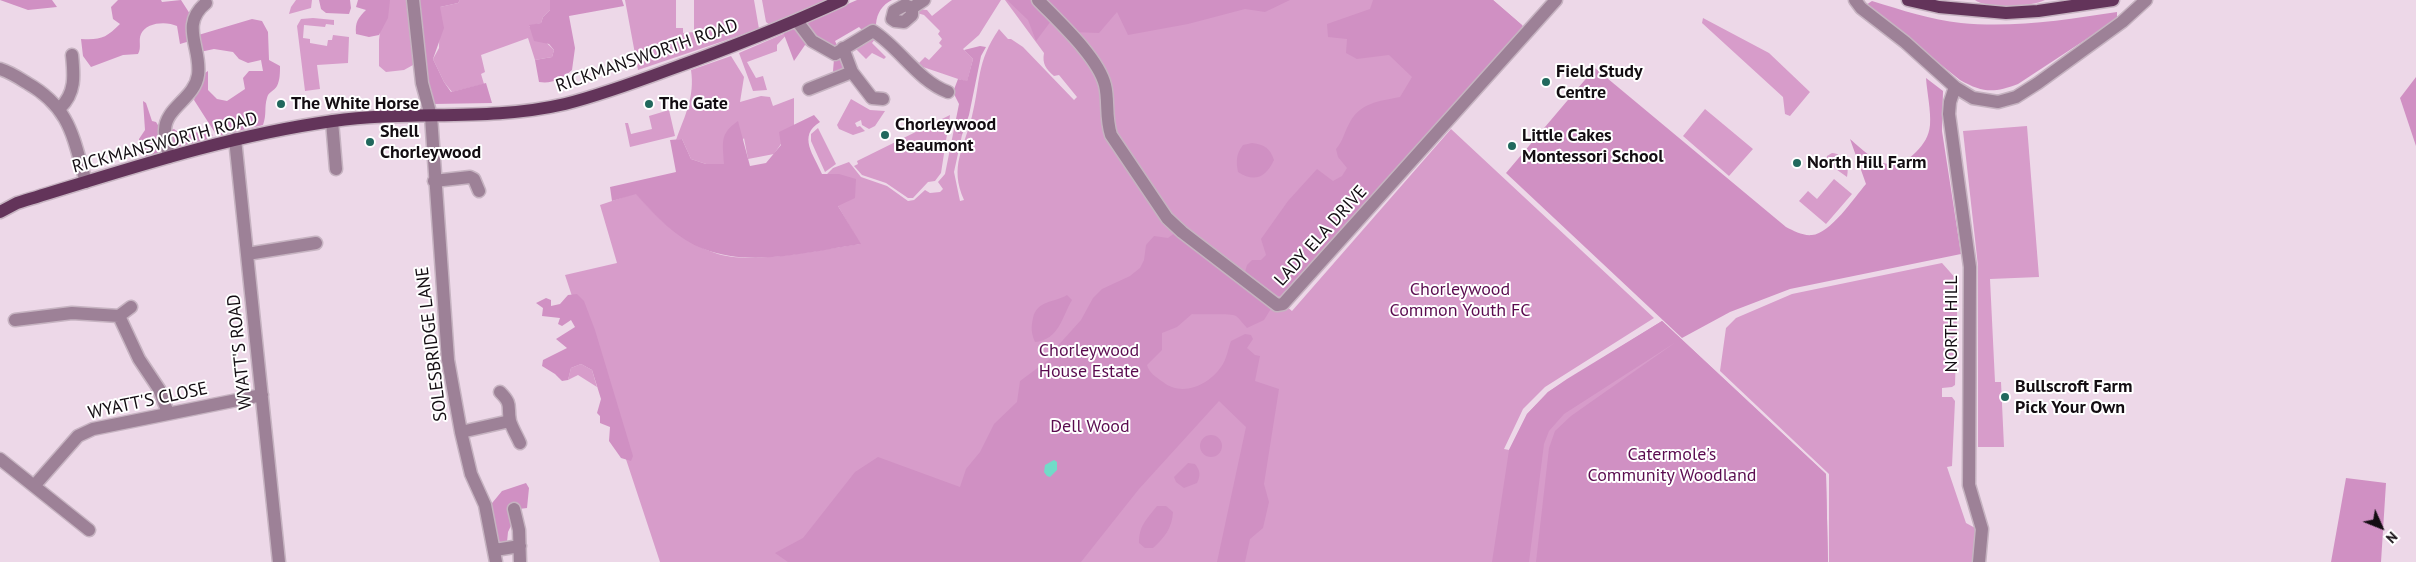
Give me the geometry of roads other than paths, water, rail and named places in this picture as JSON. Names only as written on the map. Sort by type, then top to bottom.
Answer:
[{"type":"main road","name":"RICKMANSWORTH ROAD","points":[[0,212],[17,202],[235,139],[332,121],[374,117],[501,114],[564,104],[661,73],[797,21],[842,0]]},
{"type":"main road","points":[[1908,0],[1939,7],[1967,5],[2006,13],[2038,11],[2114,0]]},
{"type":"main road","name":"RICKMANSWORTH ROAD","points":[[0,201],[17,202]]},
{"type":"street","name":"SOLESBRIDGE LANE","points":[[414,0],[422,83],[431,116],[434,181],[448,360],[471,474],[485,505],[496,556]]},
{"type":"street","points":[[797,21],[812,41],[835,54],[892,19],[894,12],[900,6],[905,5],[912,8],[924,0]]},
{"type":"street","name":"LADY ELA DRIVE","points":[[1038,0],[1070,32],[1102,77],[1106,88],[1106,122],[1111,135],[1164,214],[1182,232],[1277,305],[1284,304],[1556,0]]},
{"type":"street","points":[[1855,0],[1861,8],[1905,42],[1956,87],[1973,98],[1998,102],[2016,97],[2122,22],[2146,0]]},
{"type":"street","points":[[170,157],[164,130],[166,122],[195,87],[198,74],[192,36],[193,22],[198,10],[206,3]]},
{"type":"street","points":[[874,31],[887,40],[936,88],[948,92]]},
{"type":"street","points":[[843,48],[852,72],[872,98],[883,99]]},
{"type":"street","points":[[60,108],[67,101],[73,89],[75,57]]},
{"type":"street","points":[[0,69],[35,87],[60,108],[67,121],[86,182]]},
{"type":"street","points":[[809,89],[852,72]]},
{"type":"street","name":"NORTH HILL","points":[[1956,87],[1950,102],[1949,114],[1970,267],[1969,486],[1982,529],[1979,562]]},
{"type":"street","points":[[332,121],[336,169]]},
{"type":"street","name":"WYATT'S ROAD","points":[[235,139],[279,562]]},
{"type":"street","points":[[434,181],[470,177],[474,180],[479,192]]},
{"type":"street","points":[[247,254],[316,243]]},
{"type":"street","points":[[16,320],[72,313],[119,316],[131,307]]},
{"type":"street","points":[[119,316],[139,359],[159,389],[168,413]]},
{"type":"street","points":[[500,392],[508,400],[510,421],[520,443]]},
{"type":"street","name":"WYATT'S CLOSE","points":[[34,486],[78,436],[93,429],[262,396]]},
{"type":"street","points":[[461,432],[510,421]]},
{"type":"street","points":[[0,458],[89,530]]},
{"type":"street","points":[[518,515],[520,562]]},
{"type":"street","points":[[496,556],[520,546]]},
{"type":"place","name":"Field Study Centre","points":[[1546,82]]},
{"type":"place","name":"The White Horse","points":[[281,104]]},
{"type":"place","name":"The Gate","points":[[649,104]]},
{"type":"place","name":"Chorleywood Beaumont","points":[[885,135]]},
{"type":"place","name":"Shell Chorleywood","points":[[370,142]]},
{"type":"place","name":"Little Cakes Montessori School","points":[[1512,146]]},
{"type":"place","name":"North Hill Farm","points":[[1797,163]]},
{"type":"place","name":"Bullscroft Farm Pick Your Own","points":[[2005,397]]},
{"type":"park label","name":"Chorleywood Common Youth FC","points":[[1460,300]]},
{"type":"park label","name":"Chorleywood House Estate","points":[[1089,361]]},
{"type":"park label","name":"Dell Wood","points":[[1090,427]]},
{"type":"park label","name":"Catermole's Community Woodland","points":[[1672,465]]}]
